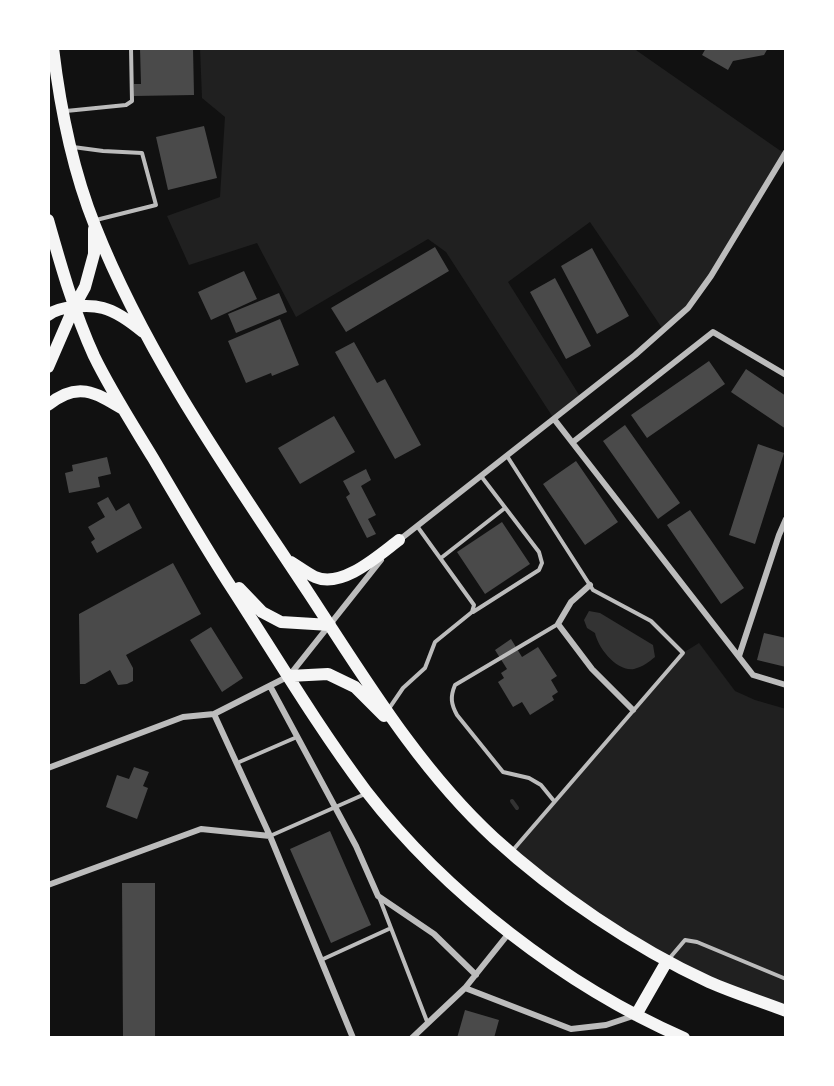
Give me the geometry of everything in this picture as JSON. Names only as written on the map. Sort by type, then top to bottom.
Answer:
[{"type":"main road","points":[[53,48],[71,147],[93,222],[117,278],[146,334],[221,459],[405,737],[454,798],[510,852],[583,908],[667,961],[711,983],[786,1011]]},
{"type":"main road","points":[[48,220],[74,307],[95,357],[124,410],[217,566],[325,735],[368,793],[414,847],[509,933],[561,969],[636,1015],[684,1038]]},
{"type":"main road","points":[[48,367],[85,287],[94,254],[93,222]]},
{"type":"main road","points":[[48,315],[53,311],[74,307],[102,308],[126,318],[146,334]]},
{"type":"main road","points":[[48,405],[60,394],[78,390],[95,393],[124,410]]},
{"type":"main road","points":[[286,558],[317,578],[336,579],[357,570],[399,540]]},
{"type":"main road","points":[[217,566],[262,612],[282,622],[330,625]]},
{"type":"main road","points":[[289,676],[328,674],[355,687],[405,737]]},
{"type":"main road","points":[[636,1015],[667,961]]},
{"type":"street","points":[[48,768],[183,717],[214,714],[289,676],[370,571],[399,540],[664,331],[688,308],[709,279],[786,152]]},
{"type":"street","points":[[573,442],[713,332],[786,375]]},
{"type":"street","points":[[554,419],[753,675],[786,685]]},
{"type":"street","points":[[739,656],[786,519]]},
{"type":"street","points":[[779,535],[786,538]]},
{"type":"street","points":[[590,585],[571,602],[558,624],[592,669],[633,710]]},
{"type":"street","points":[[270,686],[378,896],[434,934],[476,975]]},
{"type":"street","points":[[214,714],[270,836],[353,1038]]},
{"type":"street","points":[[48,885],[201,829],[270,836]]},
{"type":"street","points":[[412,1038],[465,988],[509,933]]},
{"type":"street","points":[[465,988],[571,1029],[606,1025],[636,1015]]},
{"type":"street","points":[[569,1038],[571,1029]]},
{"type":"lane","points":[[63,111],[126,105],[132,101],[131,48]]},
{"type":"lane","points":[[71,147],[141,153],[156,205],[93,222]]},
{"type":"lane","points":[[507,456],[593,590],[651,621],[683,652],[510,852]]},
{"type":"lane","points":[[387,711],[403,688],[425,668],[435,642],[472,612],[539,570],[542,563],[539,552],[481,476]]},
{"type":"lane","points":[[441,558],[505,508]]},
{"type":"lane","points":[[417,526],[474,605],[472,612]]},
{"type":"lane","points":[[554,801],[541,784],[529,778],[503,772],[457,715],[451,704],[451,695],[455,685],[558,624]]},
{"type":"lane","points":[[236,763],[297,737]]},
{"type":"lane","points":[[270,836],[368,793]]},
{"type":"lane","points":[[378,896],[429,1024]]},
{"type":"lane","points":[[321,960],[391,927]]},
{"type":"lane","points":[[667,961],[685,940],[697,942],[786,978]]},
{"type":"shaded area","points":[[200,48],[633,48],[785,154],[709,279],[664,331],[590,222],[508,282],[581,398],[554,419],[446,252],[428,239],[296,317],[257,243],[189,265],[167,216],[220,197],[225,117],[202,98]]},
{"type":"shaded area","points":[[589,611],[600,613],[653,645],[655,657],[634,669],[621,667],[615,663],[604,652],[595,633],[587,628],[584,620]]},
{"type":"shaded area","points":[[699,643],[735,691],[755,700],[786,709],[786,1011],[667,961],[510,852],[683,653]]},
{"type":"building","points":[[140,48],[193,48],[194,95],[134,96],[134,84],[141,84]]},
{"type":"building","points":[[706,48],[768,48],[764,55],[733,61],[728,70],[702,55]]},
{"type":"building","points":[[204,126],[217,178],[168,190],[156,137]]},
{"type":"building","points":[[435,247],[449,271],[346,332],[331,308]]},
{"type":"building","points":[[592,248],[629,316],[597,334],[561,266]]},
{"type":"building","points":[[244,271],[257,299],[211,320],[198,292]]},
{"type":"building","points":[[555,278],[591,346],[566,359],[530,292]]},
{"type":"building","points":[[279,293],[287,312],[236,333],[228,314]]},
{"type":"building","points":[[280,319],[299,365],[246,383],[228,341]]},
{"type":"building","points":[[354,342],[377,383],[385,379],[421,445],[395,459],[335,352]]},
{"type":"building","points":[[709,361],[725,384],[647,438],[631,415]]},
{"type":"building","points":[[746,369],[786,396],[786,429],[731,392]]},
{"type":"building","points":[[334,416],[355,452],[300,484],[278,448]]},
{"type":"building","points":[[625,425],[680,503],[658,519],[603,441]]},
{"type":"building","points":[[758,444],[784,453],[755,544],[729,535]]},
{"type":"building","points":[[107,457],[111,474],[98,477],[100,487],[69,493],[65,473],[73,471],[72,465]]},
{"type":"building","points":[[576,461],[618,522],[585,545],[543,484]]},
{"type":"building","points":[[366,469],[371,480],[361,486],[376,515],[368,519],[376,534],[367,538],[346,497],[350,494],[343,481]]},
{"type":"building","points":[[108,497],[116,511],[129,503],[142,528],[97,553],[91,542],[95,539],[88,527],[105,517],[97,503]]},
{"type":"building","points":[[690,510],[744,588],[721,604],[667,525]]},
{"type":"building","points":[[502,522],[530,564],[485,594],[457,552]]},
{"type":"building","points":[[173,563],[201,614],[126,655],[133,668],[133,681],[118,685],[110,670],[85,684],[80,684],[79,614]]},
{"type":"building","points":[[211,627],[243,678],[222,692],[190,640]]},
{"type":"building","points":[[764,633],[786,638],[786,667],[757,660]]},
{"type":"building","points":[[511,639],[522,657],[538,647],[557,676],[551,680],[558,692],[552,696],[554,700],[530,715],[522,702],[513,707],[498,682],[504,678],[501,673],[507,669],[495,650]]},
{"type":"building","points":[[134,767],[149,772],[143,786],[148,788],[137,819],[106,807],[117,775],[129,779]]},
{"type":"building","points":[[330,831],[371,925],[331,943],[290,849]]},
{"type":"building","points":[[122,883],[155,883],[155,1038],[123,1038]]},
{"type":"building","points":[[465,1010],[499,1020],[494,1038],[457,1038]]},
{"type":"waterway","points":[[512,801],[517,808]]}]
